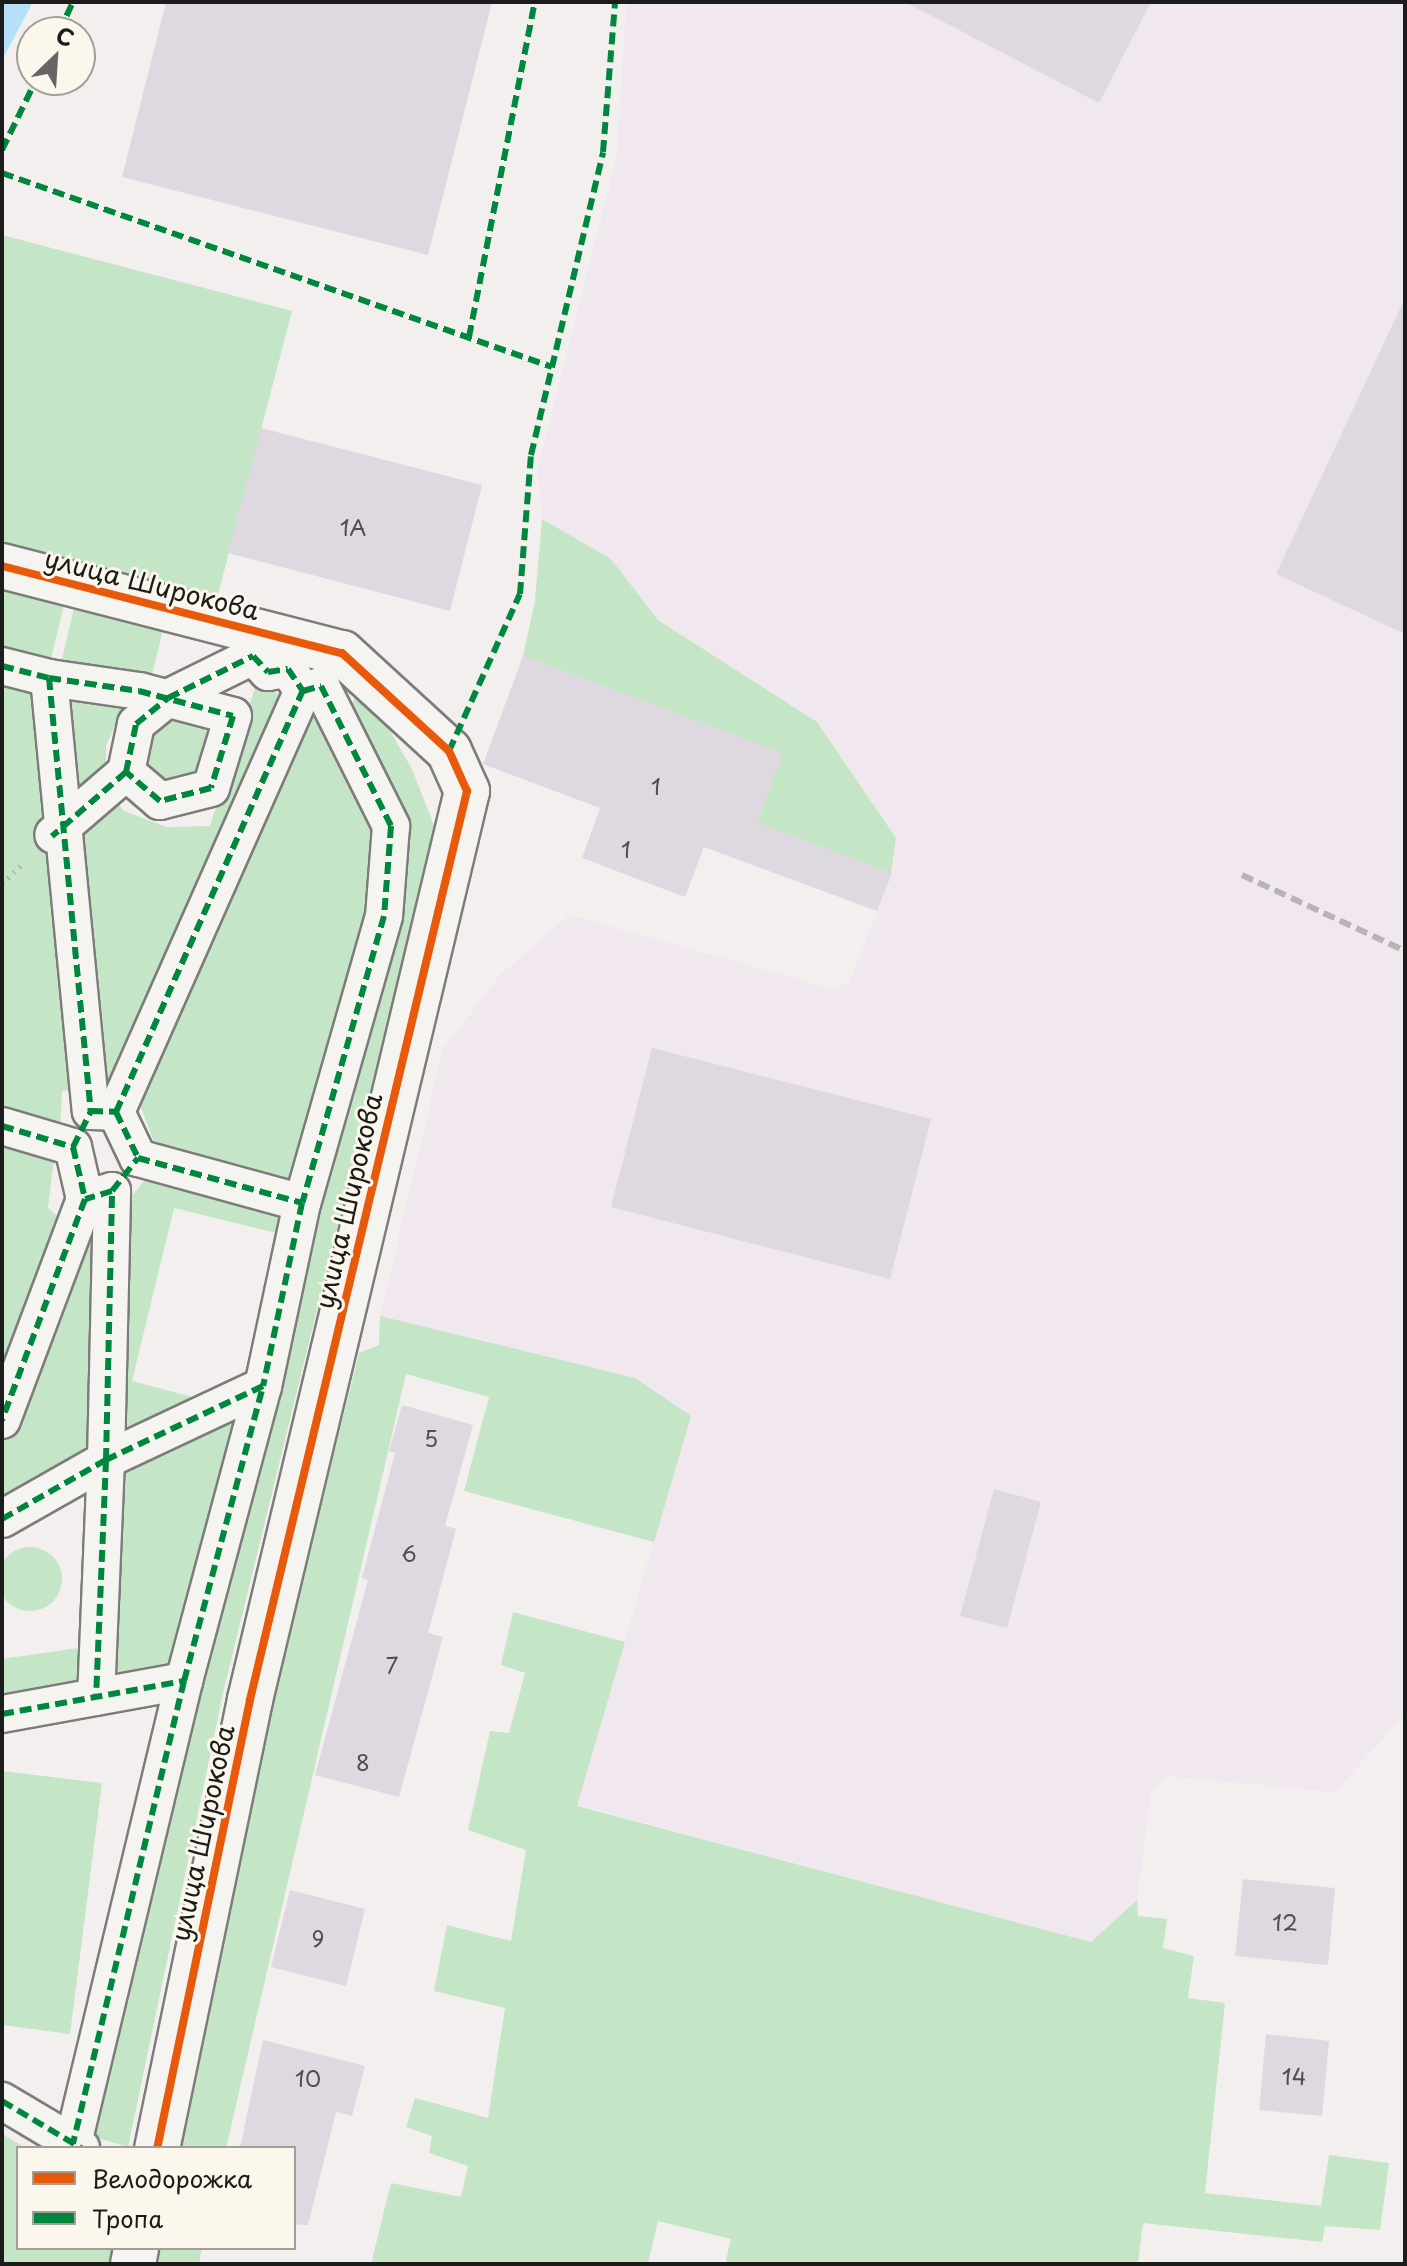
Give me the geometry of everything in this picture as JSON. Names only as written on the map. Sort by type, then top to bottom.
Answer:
[{"type":"street","name":"улица Широкова","points":[[2,566],[342,653],[449,751],[467,791],[250,1700],[157,2146]]},
{"type":"street","points":[[58,829],[126,772],[136,724],[168,698],[253,656],[268,672],[288,669],[303,691]]},
{"type":"street","points":[[2,666],[49,678],[168,698],[233,716],[211,788],[160,801],[126,772]]},
{"type":"street","points":[[49,678],[58,829],[104,1111],[138,1158],[302,1203]]},
{"type":"street","points":[[2,2101],[77,2146],[184,1681],[263,1386],[302,1203],[384,916],[391,826],[321,686],[303,691],[104,1111],[73,1147]]},
{"type":"street","points":[[2,1126],[73,1147],[99,1195],[106,1460],[96,1697]]},
{"type":"street","points":[[2,1420],[99,1195],[138,1158]]},
{"type":"street","points":[[2,1519],[106,1460],[263,1386]]},
{"type":"street","points":[[2,1714],[184,1681]]},
{"type":"shaded area","points":[[626,2],[1405,2],[1405,1714],[1335,1792],[1164,1776],[1151,1793],[1137,1900],[1091,1942],[577,1805],[690,1416],[635,1378],[380,1316],[443,1049],[499,976],[569,915],[832,989],[849,983],[892,873],[896,838],[817,722],[658,620],[611,559],[542,519],[538,470],[617,156]]},
{"type":"green space","points":[[2,235],[292,311],[215,606],[171,596],[149,688],[60,667],[82,575],[72,572],[48,671],[2,660]]},
{"type":"green space","points":[[542,519],[611,559],[658,620],[817,722],[896,838],[891,873],[757,823],[782,753],[523,656],[535,601]]},
{"type":"green space","points":[[2,672],[34,680],[80,1088],[62,1091],[60,1131],[2,1113]]},
{"type":"green space","points":[[256,685],[281,695],[286,704],[117,1088],[100,1088],[77,829],[112,795],[124,811],[167,827],[210,826]]},
{"type":"green space","points":[[59,687],[139,697],[116,723],[106,746],[106,775],[74,800]]},
{"type":"green space","points":[[357,696],[386,724],[412,769],[435,828],[224,1689],[128,2146],[125,2146],[95,2137],[192,1679],[396,915],[348,708]]},
{"type":"green space","points":[[313,713],[325,725],[380,825],[376,911],[292,1185],[157,1150],[136,1094],[302,716]]},
{"type":"green space","points":[[180,718],[203,728],[213,751],[203,774],[180,784],[157,774],[147,751],[157,728]]},
{"type":"green space","points":[[2,1135],[55,1150],[48,1208],[66,1223],[2,1401]]},
{"type":"green space","points":[[151,1172],[285,1206],[280,1234],[174,1208],[132,1381],[200,1399],[116,1444],[121,1210]]},
{"type":"green space","points":[[99,1218],[92,1458],[2,1511],[2,1446],[82,1230]]},
{"type":"green space","points":[[380,1316],[635,1378],[691,1416],[654,1542],[464,1491],[489,1397],[406,1374],[226,2146],[178,2146],[273,1699],[359,1353],[379,1345]]},
{"type":"green space","points":[[250,1401],[178,1672],[107,1682],[114,1468]]},
{"type":"green space","points":[[24,1547],[36,1547],[48,1552],[57,1561],[62,1573],[62,1585],[57,1597],[48,1606],[36,1611],[24,1611],[12,1606],[-1,1588],[-1,1570],[3,1561],[12,1552]]},
{"type":"green space","points":[[513,1612],[625,1642],[577,1806],[1091,1942],[1137,1900],[1138,1916],[1167,1919],[1163,1948],[1194,1956],[1188,1998],[1225,2003],[1205,2193],[1321,2206],[1329,2155],[1389,2163],[1380,2230],[1325,2226],[1322,2242],[1143,2223],[1138,2264],[725,2264],[731,2239],[658,2221],[648,2264],[371,2264],[391,2183],[461,2197],[468,2166],[429,2153],[432,2136],[406,2127],[415,2098],[488,2118],[505,2008],[434,1991],[447,1925],[511,1941],[526,1850],[468,1830],[490,1731],[509,1733],[525,1673],[501,1665]]},
{"type":"green space","points":[[85,1647],[83,1686],[2,1699],[2,1659]]},
{"type":"green space","points":[[2,1771],[102,1783],[70,2034],[2,2025]]},
{"type":"green space","points":[[2,2134],[23,2146],[16,2146],[16,2250],[113,2250],[110,2264],[2,2264]]},
{"type":"green space","points":[[156,2250],[202,2250],[199,2264],[153,2264]]},
{"type":"water","points":[[2,2],[33,2],[26,16],[16,16],[16,34],[2,60]]},
{"type":"building","points":[[166,2],[492,2],[428,255],[122,177]]},
{"type":"building","points":[[905,2],[1151,2],[1099,103]]},
{"type":"building","points":[[1405,298],[1405,634],[1276,574]]},
{"type":"building","points":[[261,428],[482,485],[450,611],[228,553]]},
{"type":"building","points":[[523,656],[783,753],[757,823],[892,873],[877,911],[704,847],[685,897],[582,858],[600,808],[483,764]]},
{"type":"building","points":[[652,1048],[931,1119],[890,1279],[611,1207]]},
{"type":"building","points":[[402,1405],[473,1425],[445,1526],[456,1529],[428,1633],[443,1637],[399,1797],[315,1775],[368,1580],[362,1578],[395,1453],[389,1451]]},
{"type":"building","points":[[994,1489],[1041,1502],[1007,1628],[960,1616]]},
{"type":"building","points":[[1243,1879],[1335,1888],[1328,1965],[1235,1956]]},
{"type":"building","points":[[290,1890],[365,1909],[346,1986],[271,1967]]},
{"type":"building","points":[[1266,2034],[1329,2041],[1322,2116],[1259,2110]]},
{"type":"building","points":[[263,2040],[365,2066],[352,2116],[336,2112],[308,2225],[296,2224],[296,2146],[240,2146]]},
{"type":"railway","points":[[1242,875],[1405,951]]},
{"type":"marked path","points":[[66,16],[73,2]]},
{"type":"marked path","points":[[469,337],[535,2]]},
{"type":"marked path","points":[[449,751],[520,594],[531,455],[603,152],[615,2]]},
{"type":"marked path","points":[[2,150],[28,96]]},
{"type":"marked path","points":[[2,173],[552,367]]},
{"type":"marked path","points":[[126,772],[136,724],[168,698],[253,656],[268,672],[288,669],[303,691]]},
{"type":"marked path","points":[[2,666],[49,678],[91,1111],[116,1112],[303,691],[321,686],[391,826],[384,916],[302,1203],[263,1386],[106,1460],[112,1191],[85,1199],[2,1420]]},
{"type":"marked path","points":[[49,678],[139,691],[233,716],[211,788],[160,801],[126,772],[52,836]]},
{"type":"marked path","points":[[73,1147],[91,1111]]},
{"type":"marked path","points":[[116,1112],[138,1158],[302,1203]]},
{"type":"marked path","points":[[2,1126],[73,1147],[85,1199]]},
{"type":"marked path","points":[[112,1191],[138,1158]]},
{"type":"marked path","points":[[184,1681],[263,1386]]},
{"type":"marked path","points":[[2,1519],[106,1460],[96,1697]]},
{"type":"marked path","points":[[2,1714],[184,1681],[73,2144]]},
{"type":"marked path","points":[[2,2101],[78,2146]]},
{"type":"cycle path","points":[[2,566],[342,653],[449,751],[467,791],[250,1700],[157,2146]]}]
